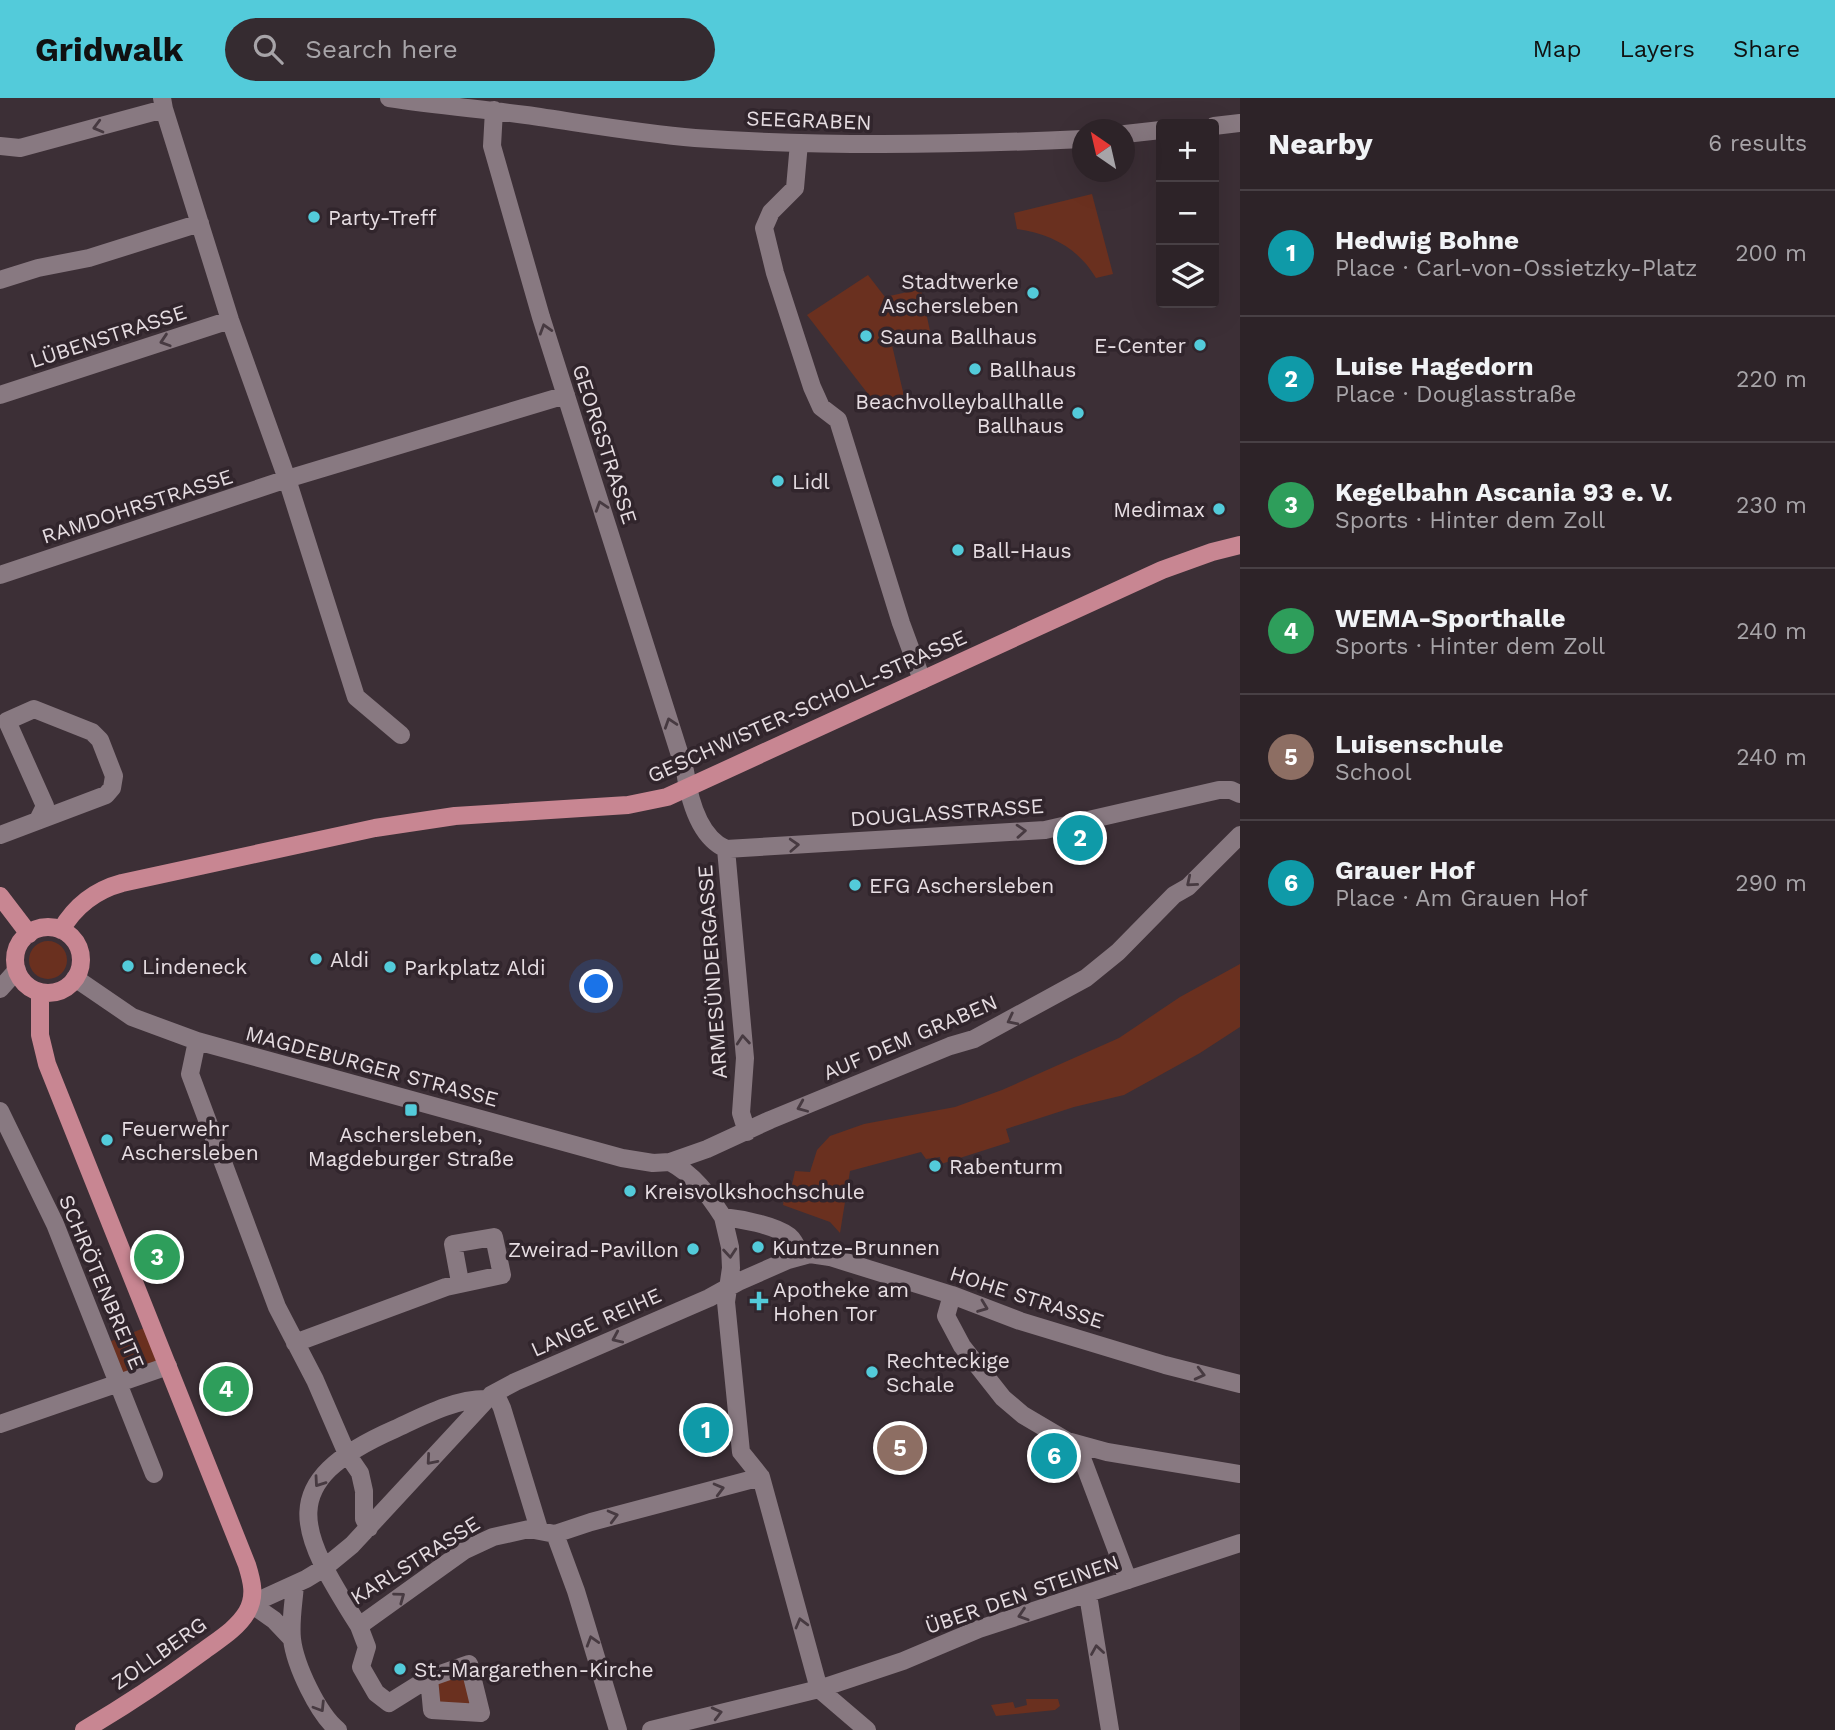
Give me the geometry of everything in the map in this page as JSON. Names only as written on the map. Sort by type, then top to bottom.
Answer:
[{"type":"main road","name":"GESCHWISTER-SCHOLL-STRASSE","points":[[61,930],[93,895],[122,883],[416,821],[656,800],[687,789],[1162,570],[1240,545]]},
{"type":"main road","points":[[0,896],[29,934]]},
{"type":"main road","points":[[44,928],[61,930],[73,938],[80,951],[80,965],[75,978],[60,990],[40,992],[26,984],[17,970],[17,950],[29,934],[44,928]]},
{"type":"main road","points":[[40,992],[40,1035],[47,1064],[247,1565],[253,1588],[251,1604]]},
{"type":"main road","name":"ZOLLBERG","points":[[84,1730],[149,1689],[218,1640],[243,1619],[251,1604]]},
{"type":"street","name":"SEEGRABEN","points":[[389,98],[494,110],[660,135],[799,143],[943,145],[1072,139]]},
{"type":"street","points":[[0,146],[20,148],[163,104],[230,320],[287,480],[356,697],[401,736]]},
{"type":"street","name":"GEORGSTRASSE","points":[[494,110],[492,146],[566,394],[685,771],[687,789]]},
{"type":"street","points":[[1219,125],[1240,123]]},
{"type":"street","points":[[1135,133],[1156,131]]},
{"type":"street","points":[[799,143],[795,188],[771,212],[764,228],[775,273],[812,387],[821,407],[838,420],[908,645],[922,680]]},
{"type":"street","points":[[0,280],[38,268],[89,258],[200,223]]},
{"type":"street","name":"LÜBENSTRASSE","points":[[0,395],[230,320]]},
{"type":"street","name":"RAMDOHRSTRASSE","points":[[0,575],[287,480],[566,394]]},
{"type":"street","points":[[0,835],[106,795],[112,788],[114,776],[100,740],[92,732],[34,709],[7,721],[45,806],[38,820]]},
{"type":"street","points":[[687,789],[706,835],[726,849]]},
{"type":"street","name":"DOUGLASSTRASSE","points":[[726,849],[1045,830],[1219,790],[1231,790],[1240,794]]},
{"type":"street","name":"AUF DEM GRABEN","points":[[670,1162],[707,1149],[770,1120],[931,1054],[974,1039],[1062,993],[1118,952],[1174,895],[1188,887],[1240,835]]},
{"type":"street","name":"ARMESÜNDERGASSE","points":[[726,849],[745,1058],[741,1113],[747,1132]]},
{"type":"street","points":[[0,989],[17,970]]},
{"type":"street","name":"MAGDEBURGER STRASSE","points":[[75,978],[132,1017],[197,1041],[622,1158],[653,1163],[670,1162]]},
{"type":"street","points":[[197,1041],[190,1073],[276,1307],[315,1380],[347,1454],[360,1473],[364,1491],[364,1519],[369,1528]]},
{"type":"street","name":"SCHRÖTENBREITE","points":[[0,1111],[55,1224],[154,1474]]},
{"type":"street","points":[[701,1186],[701,1167],[707,1149]]},
{"type":"street","points":[[670,1162],[701,1186],[723,1217],[728,1231],[731,1268],[726,1290],[741,1452],[761,1477],[819,1689],[867,1730]]},
{"type":"street","points":[[723,1217],[740,1219],[785,1234],[793,1240],[801,1256]]},
{"type":"street","name":"HOHE STRASSE","points":[[801,1256],[818,1254],[830,1257],[952,1295],[1046,1329],[1165,1365],[1240,1384]]},
{"type":"street","name":"LANGE REIHE","points":[[324,1569],[311,1539],[308,1505],[314,1487],[347,1454],[377,1437],[444,1408],[468,1399],[490,1396],[801,1256]]},
{"type":"street","points":[[295,1343],[460,1282]]},
{"type":"street","points":[[952,1295],[947,1311],[949,1324],[962,1346],[1003,1398],[1037,1424],[1077,1445],[1240,1474]]},
{"type":"street","points":[[0,1424],[168,1366]]},
{"type":"street","points":[[490,1396],[502,1408],[547,1531],[576,1591],[618,1730]]},
{"type":"street","name":"LANGE REIHE","points":[[251,1604],[324,1569],[369,1528],[490,1396]]},
{"type":"street","points":[[1077,1445],[1128,1580]]},
{"type":"street","name":"KARLSTRASSE","points":[[324,1569],[359,1626],[465,1550],[494,1536],[517,1530],[547,1531],[761,1477]]},
{"type":"street","name":"ÜBER DEN STEINEN","points":[[651,1730],[819,1689],[903,1661],[979,1629],[1240,1543]]},
{"type":"street","points":[[295,1584],[292,1639],[315,1700],[338,1730]]},
{"type":"street","points":[[1088,1595],[1110,1730]]},
{"type":"street","points":[[251,1604],[274,1620],[292,1639]]},
{"type":"street","points":[[359,1626],[367,1647],[361,1667],[376,1693],[382,1698],[389,1703],[429,1678]]},
{"type":"shaded area","points":[[1092,194],[1113,274],[1096,278],[1081,258],[1062,244],[1017,229],[1014,213]]},
{"type":"shaded area","name":"Sauna Ballhaus","points":[[868,275],[885,297],[921,289],[930,331],[891,341],[904,396],[875,403],[807,315]]},
{"type":"shaded area","points":[[48,941],[62,946],[67,960],[62,974],[48,979],[34,974],[29,960],[34,946]]},
{"type":"shaded area","points":[[1240,964],[1240,1027],[1200,1053],[1124,1095],[1074,1107],[1006,1129],[1010,1142],[941,1164],[940,1157],[926,1159],[921,1152],[850,1171],[840,1233],[830,1222],[783,1205],[785,1194],[790,1194],[795,1171],[810,1172],[817,1150],[830,1136],[864,1124],[955,1107],[1002,1090],[1119,1038],[1180,997]]},
{"type":"shaded area","points":[[144,1328],[159,1364],[123,1377],[109,1342]]},
{"type":"shaded area","points":[[465,1671],[474,1708],[435,1706],[434,1680]]},
{"type":"shaded area","points":[[1026,1699],[1058,1699],[1060,1706],[1055,1710],[996,1716],[991,1705],[1013,1702],[1015,1708],[1027,1705]]},
{"type":"place","name":"Party-Treff","points":[[314,217]]},
{"type":"place","name":"Stadtwerke Aschersleben","points":[[1033,293]]},
{"type":"place","name":"Sauna Ballhaus","points":[[866,336]]},
{"type":"place","name":"E-Center","points":[[1200,345]]},
{"type":"place","name":"Ballhaus","points":[[975,369]]},
{"type":"place","name":"Beachvolleyballhalle Ballhaus","points":[[1078,413]]},
{"type":"place","name":"Lidl","points":[[778,481]]},
{"type":"place","name":"Medimax","points":[[1219,509]]},
{"type":"place","name":"Ball-Haus","points":[[958,550]]},
{"type":"place","name":"Luise Hagedorn","points":[[1080,838]]},
{"type":"place","name":"EFG Aschersleben","points":[[855,885]]},
{"type":"place","name":"Aldi","points":[[316,959]]},
{"type":"place","name":"Lindeneck","points":[[128,966]]},
{"type":"place","name":"Parkplatz Aldi","points":[[390,967]]},
{"type":"place","name":"Aschersleben, Magdeburger Straße","points":[[411,1110]]},
{"type":"place","name":"Feuerwehr Aschersleben","points":[[107,1140]]},
{"type":"place","name":"Rabenturm","points":[[935,1166]]},
{"type":"place","name":"Kreisvolkshochschule","points":[[630,1191]]},
{"type":"place","name":"Kuntze-Brunnen","points":[[758,1247]]},
{"type":"place","name":"Zweirad-Pavillon","points":[[693,1249]]},
{"type":"place","name":"Kegelbahn Ascania 93 e. V.","points":[[157,1257]]},
{"type":"place","name":"Apotheke am Hohen Tor","points":[[759,1301]]},
{"type":"place","name":"Rechteckige Schale","points":[[872,1372]]},
{"type":"place","name":"WEMA-Sporthalle","points":[[226,1389]]},
{"type":"place","name":"Hedwig Bohne","points":[[706,1430]]},
{"type":"place","name":"Luisenschule","points":[[900,1448]]},
{"type":"place","name":"Grauer Hof","points":[[1054,1456]]},
{"type":"place","name":"St.-Margarethen-Kirche","points":[[400,1669]]}]
